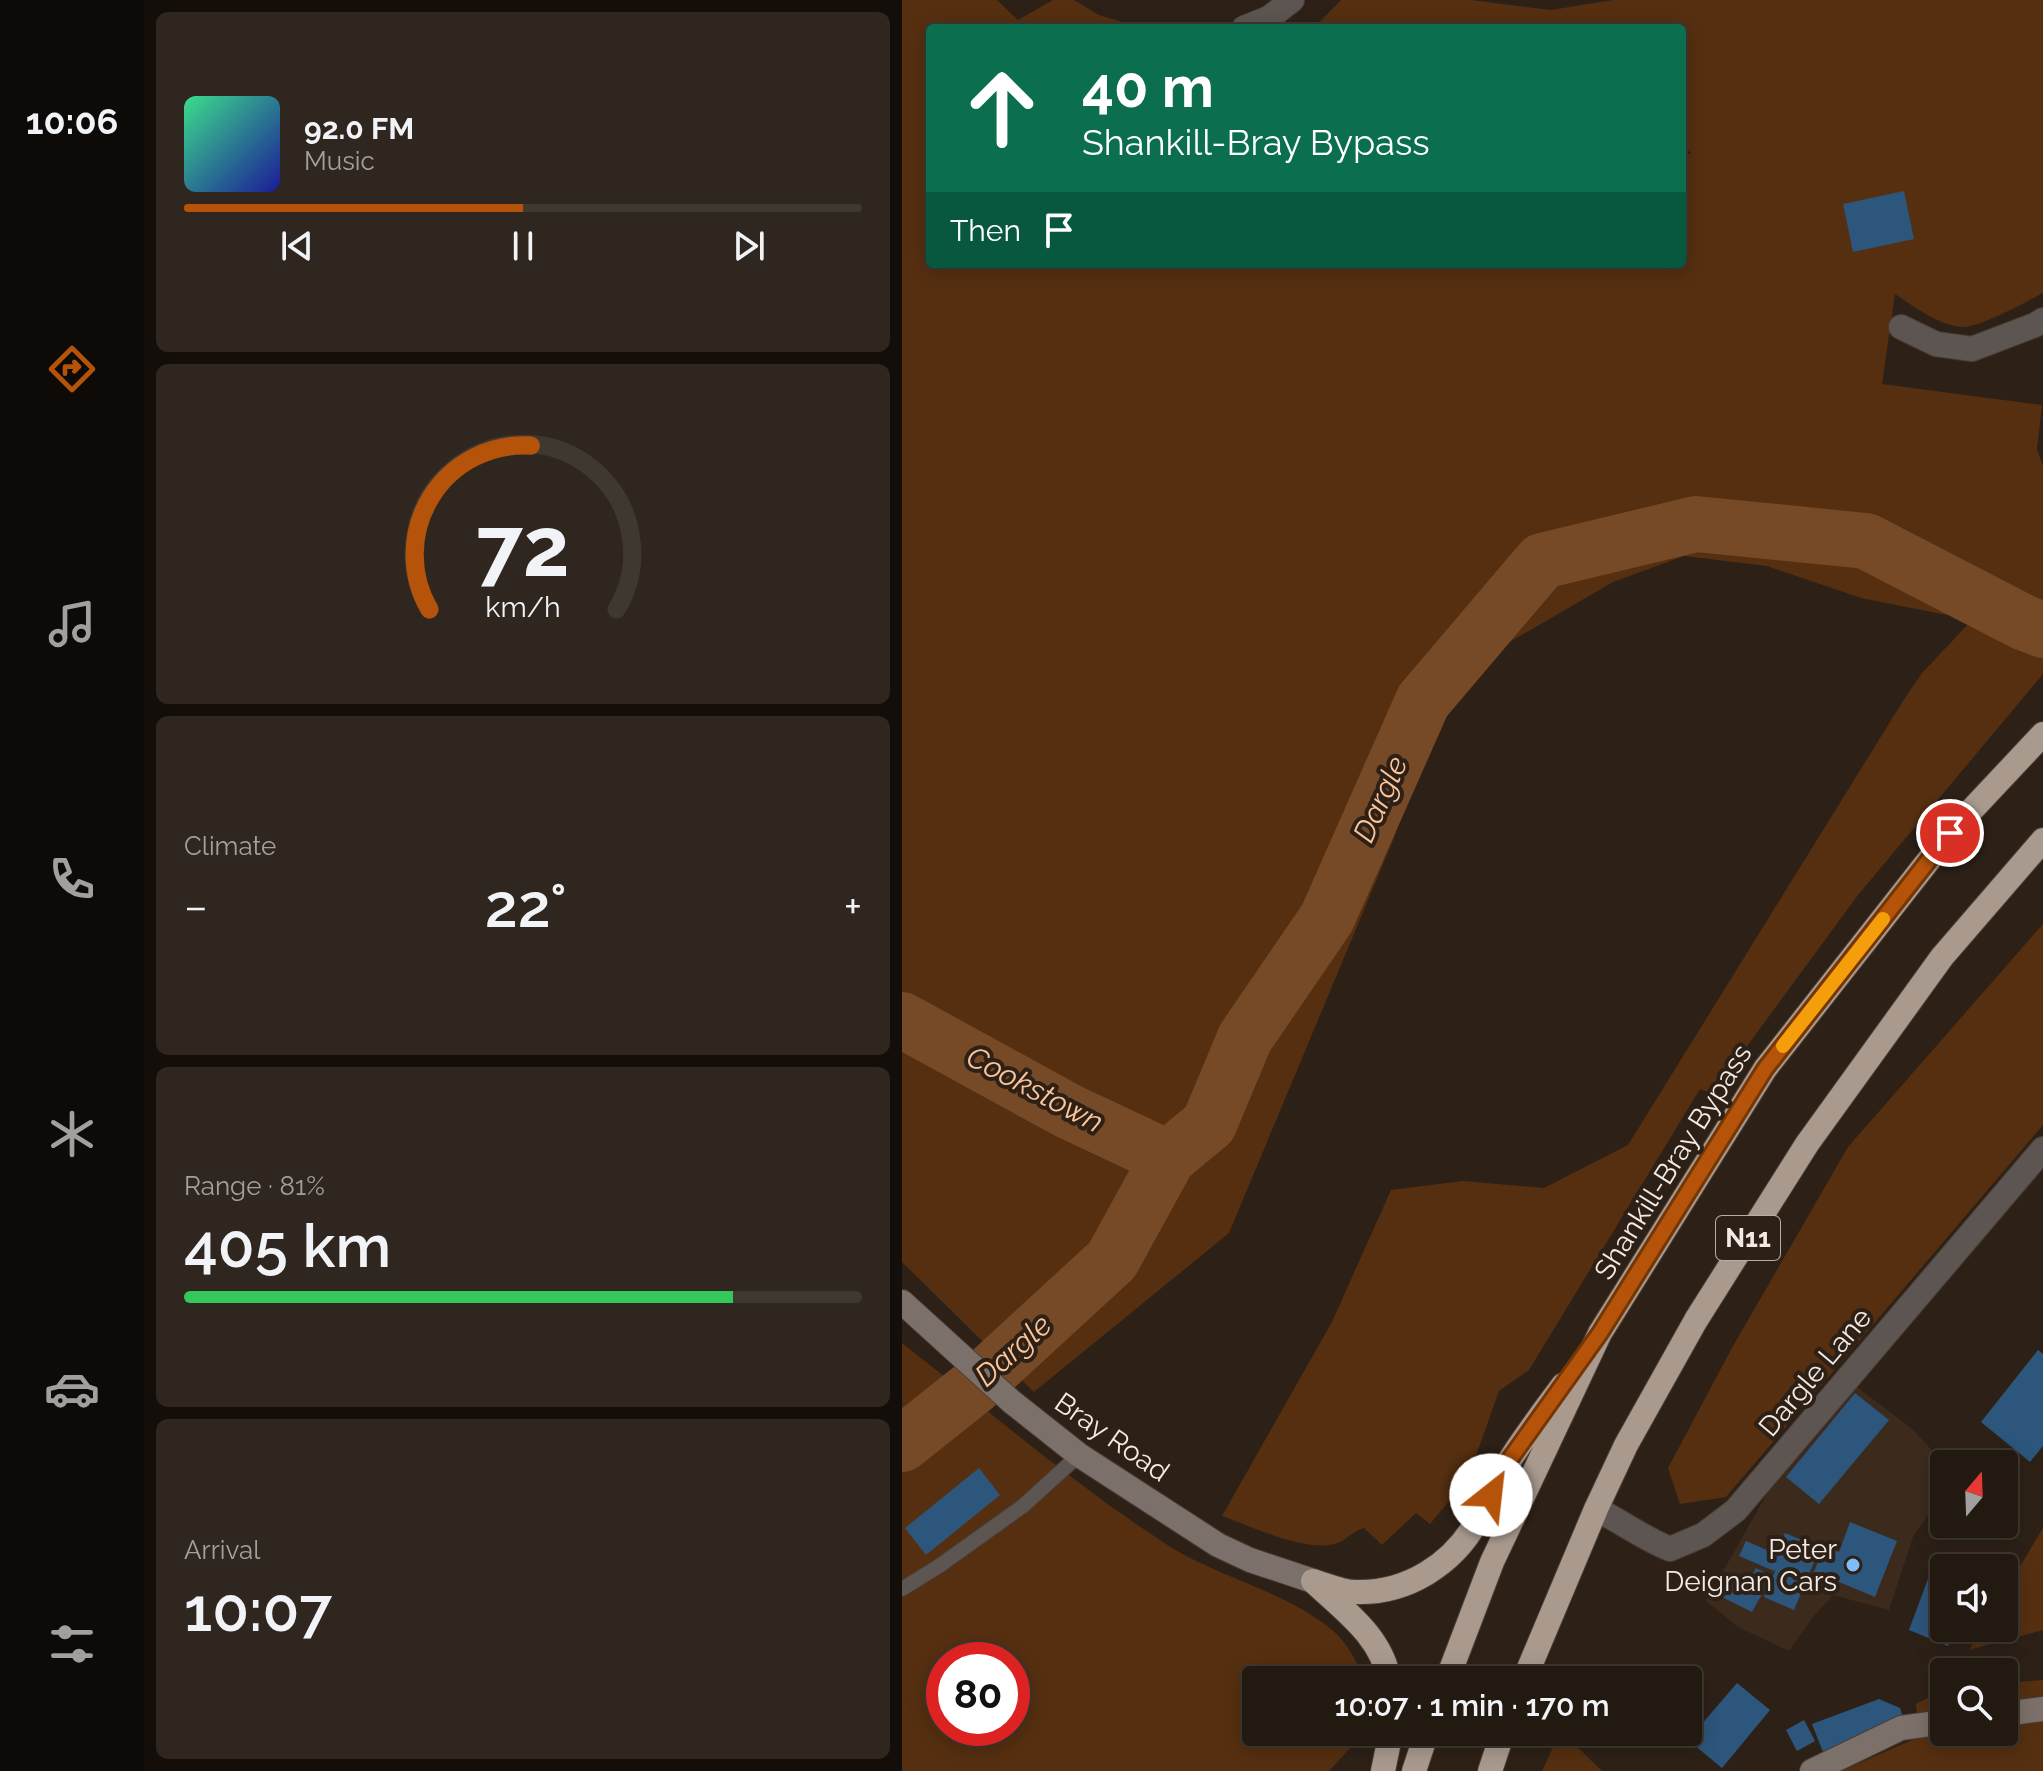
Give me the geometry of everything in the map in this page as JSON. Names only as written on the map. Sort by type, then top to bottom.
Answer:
[{"type":"highway","name":"Shankill-Bray Bypass","points":[[1452,1666],[1492,1562],[1600,1333],[1765,1069],[1950,833],[2043,734]]},
{"type":"highway","name":"N11","points":[[1530,1666],[1626,1445],[1696,1320],[1807,1144],[1942,957],[2043,840]]},
{"type":"highway","name":"N11","points":[[1313,1581],[1353,1592],[1380,1590],[1407,1584],[1454,1554],[1476,1523],[1505,1466],[1600,1333]]},
{"type":"highway","points":[[1313,1581],[1369,1634],[1379,1648],[1385,1666]]},
{"type":"highway","points":[[1383,1771],[1388,1746]]},
{"type":"highway","points":[[1414,1771],[1422,1746]]},
{"type":"main road","name":"Bray Road","points":[[902,1302],[1012,1402],[1079,1455],[1218,1545],[1250,1560],[1313,1581]]},
{"type":"main road","points":[[2018,1712],[2043,1709]]},
{"type":"main road","points":[[1812,1771],[1901,1728],[1930,1724]]},
{"type":"street","points":[[1254,24],[1269,18],[1292,0]]},
{"type":"street","points":[[1901,327],[1936,344],[1972,349],[2043,320]]},
{"type":"street","name":"Dargle Lane","points":[[1596,1509],[1644,1539],[1670,1549],[1703,1535],[1736,1510],[2043,1149]]},
{"type":"lane","points":[[902,1589],[1023,1506],[1079,1455]]},
{"type":"shaded area","points":[[902,0],[997,0],[1018,20],[1053,0],[1074,0],[1099,15],[1129,24],[926,24],[926,268],[1686,268],[1686,155],[1691,153],[1686,149],[1686,24],[1318,24],[1341,0],[1471,0],[1551,10],[1613,0],[2043,0],[2043,293],[1991,319],[1962,327],[1936,319],[1895,294],[1882,384],[2042,405],[2037,449],[2043,466],[2043,674],[1858,895],[1712,1094],[1700,1089],[1529,1370],[1499,1391],[1473,1464],[1470,1469],[1466,1467],[1459,1478],[1464,1483],[1430,1524],[1416,1513],[1382,1545],[1364,1528],[1342,1541],[1316,1545],[1282,1538],[1222,1516],[1332,1322],[1391,1190],[1463,1181],[1544,1188],[1628,1145],[1903,701],[1922,673],[1972,620],[1861,598],[1767,566],[1684,556],[1613,582],[1508,643],[1426,740],[1394,838],[1229,1233],[1034,1392],[902,1262]]},
{"type":"shaded area","points":[[2043,924],[2043,1125],[1726,1497],[1680,1504],[1668,1468],[1733,1346],[1848,1147]]},
{"type":"shaded area","points":[[902,1343],[1134,1523],[1189,1557],[1292,1604],[1331,1629],[1342,1640],[1358,1666],[1242,1666],[1242,1746],[1352,1746],[1329,1771],[902,1771]]},
{"type":"shaded area","points":[[1853,1384],[1911,1428],[1932,1450],[1930,1512],[1913,1537],[1889,1610],[1833,1595],[1789,1651],[1738,1627],[1706,1601],[1776,1478]]},
{"type":"shaded area","points":[[2043,1528],[2043,1630],[2018,1637],[2018,1570]]},
{"type":"shaded area","points":[[1974,1642],[1999,1642],[1969,1650]]},
{"type":"shaded area","points":[[2043,1680],[2043,1771],[1841,1771],[1919,1737],[1916,1704],[1930,1697],[1930,1746],[2018,1746],[2018,1682]]},
{"type":"shaded area","points":[[1554,1746],[1576,1746],[1602,1771],[1542,1771]]},
{"type":"building","points":[[1904,191],[1914,239],[1853,252],[1843,204]]},
{"type":"building","points":[[2038,1350],[2043,1354],[2043,1446],[2030,1462],[1981,1422]]},
{"type":"building","points":[[1855,1393],[1889,1420],[1819,1504],[1786,1477]]},
{"type":"building","points":[[979,1468],[1000,1495],[926,1555],[905,1528]]},
{"type":"building","name":"Peter Deignan Cars","points":[[1850,1522],[1897,1541],[1875,1597],[1827,1577],[1820,1595],[1807,1590],[1824,1546],[1839,1552]]},
{"type":"building","points":[[1785,1533],[1820,1548],[1794,1610],[1764,1597],[1776,1569],[1774,1571],[1739,1556],[1746,1541],[1776,1554]]},
{"type":"building","points":[[1756,1568],[1772,1576],[1752,1612],[1718,1595],[1730,1572],[1749,1581]]},
{"type":"building","points":[[1929,1576],[1930,1576],[1930,1639],[1909,1630]]},
{"type":"building","points":[[1737,1683],[1770,1710],[1722,1768],[1695,1746],[1702,1746],[1702,1724]]},
{"type":"building","points":[[1879,1699],[1900,1708],[1905,1724],[1823,1752],[1812,1724]]},
{"type":"building","points":[[1804,1720],[1815,1741],[1797,1751],[1786,1730]]},
{"type":"waterway","name":"Dargle","points":[[902,1444],[975,1386],[1112,1260],[1168,1158],[1209,1124],[1245,1038],[1327,918],[1423,701],[1542,561],[1696,524],[1866,541],[2043,630]]},
{"type":"waterway","name":"Cookstown","points":[[902,1020],[1068,1111],[1168,1158]]},
{"type":"slow traffic","points":[[1783,1046],[1883,919]]},
{"type":"place","name":"Peter Deignan Cars","points":[[1853,1565]]},
{"type":"route","points":[[1491,1495],[1505,1466],[1600,1333],[1765,1069],[1950,833]]}]
